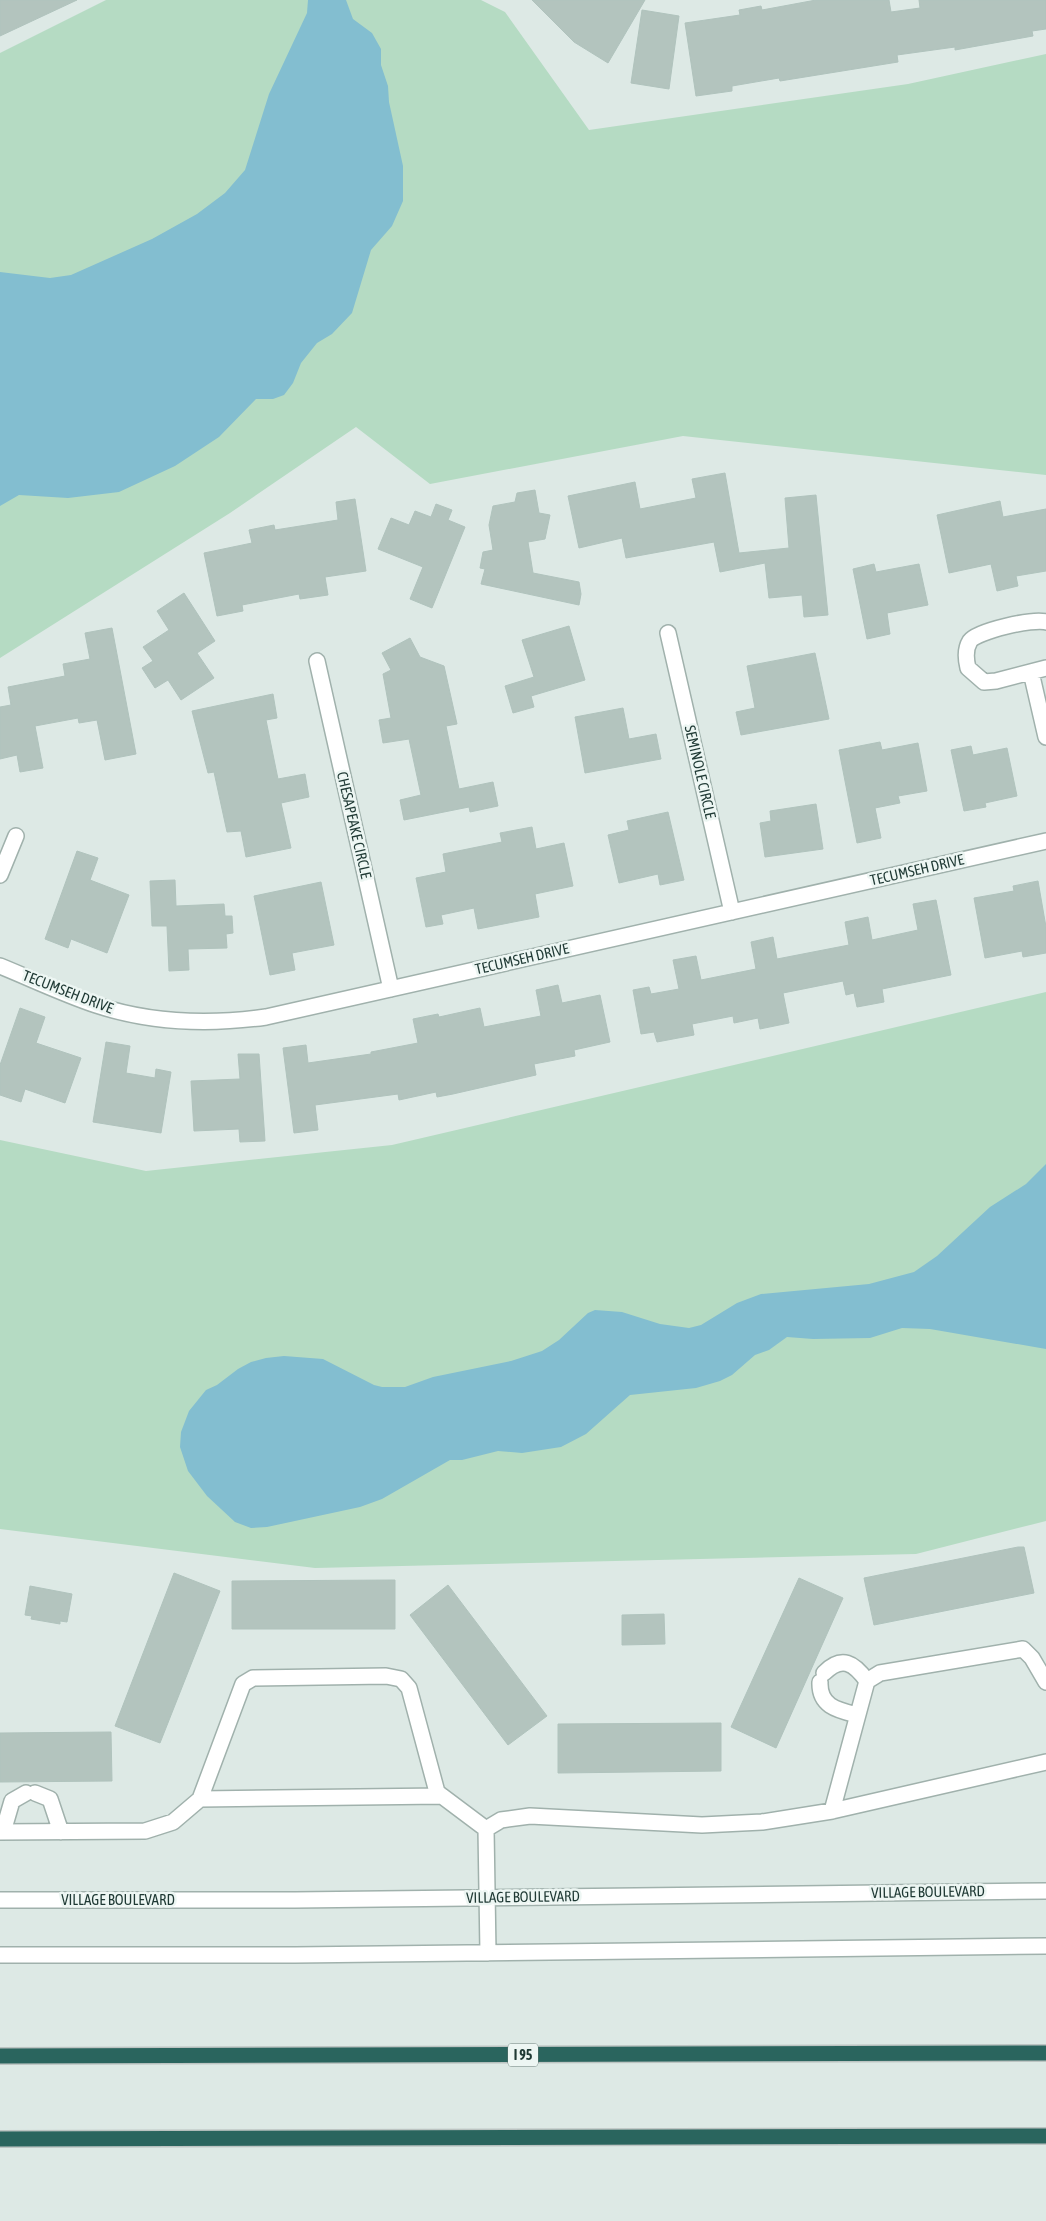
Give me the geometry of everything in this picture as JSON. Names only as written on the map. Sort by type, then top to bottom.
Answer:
[{"type":"highway","name":"I 95","points":[[0,2056],[1046,2054]]},
{"type":"highway","points":[[0,2139],[1046,2136]]},
{"type":"street","points":[[1046,622],[1035,621],[984,632],[976,636],[968,646],[968,668],[984,682],[996,681],[1039,670],[1046,737]]},
{"type":"street","name":"SEMINOLE CIRCLE","points":[[668,633],[732,912]]},
{"type":"street","name":"CHESAPEAKE CIRCLE","points":[[317,661],[391,989]]},
{"type":"street","points":[[0,875],[16,836]]},
{"type":"street","name":"TECUMSEH DRIVE","points":[[0,966],[95,1005],[165,1020],[194,1022],[237,1021],[266,1017],[1046,841]]},
{"type":"street","points":[[832,1811],[867,1681],[880,1673],[1023,1649],[1032,1658],[1046,1682]]},
{"type":"street","points":[[857,1715],[832,1709],[824,1700],[820,1689],[822,1677],[831,1666],[849,1663],[858,1668],[867,1681]]},
{"type":"street","points":[[61,1832],[50,1799],[30,1793],[12,1801],[2,1832],[61,1832],[145,1831],[173,1822],[200,1799],[243,1684],[253,1678],[386,1676],[401,1679],[408,1688],[437,1792],[486,1829]]},
{"type":"street","points":[[486,1829],[501,1820],[530,1816],[702,1825],[762,1822],[832,1811],[1046,1762]]},
{"type":"street","points":[[200,1799],[442,1796]]},
{"type":"street","points":[[486,1829],[488,1953]]},
{"type":"street","name":"VILLAGE BOULEVARD","points":[[0,1900],[1046,1891]]},
{"type":"street","points":[[0,1955],[488,1953],[1046,1946]]},
{"type":"green space","points":[[106,0],[481,0],[505,12],[589,130],[908,84],[1046,54],[1046,475],[683,436],[430,484],[356,427],[230,513],[0,658],[0,53]]},
{"type":"green space","points":[[1046,992],[1046,1521],[916,1554],[315,1568],[0,1529],[0,1140],[146,1171],[392,1145]]},
{"type":"water","points":[[308,0],[346,0],[353,19],[372,33],[381,49],[381,65],[388,86],[389,102],[403,166],[403,201],[392,226],[371,250],[352,313],[332,334],[317,343],[301,363],[293,383],[284,395],[273,399],[256,399],[219,437],[175,466],[119,492],[68,498],[19,495],[0,506],[0,272],[50,278],[71,275],[152,239],[197,214],[225,193],[245,170],[269,94],[307,13]]},
{"type":"water","points":[[1046,1164],[1046,1349],[930,1329],[902,1328],[870,1338],[813,1339],[787,1337],[769,1350],[755,1355],[732,1375],[720,1381],[696,1388],[630,1395],[586,1434],[561,1447],[522,1453],[498,1451],[462,1460],[450,1460],[382,1499],[360,1507],[267,1527],[251,1528],[235,1522],[207,1496],[188,1471],[180,1447],[181,1432],[189,1411],[206,1390],[217,1385],[251,1362],[284,1356],[323,1359],[374,1385],[405,1387],[433,1377],[511,1361],[542,1351],[559,1340],[588,1313],[595,1310],[622,1312],[660,1324],[689,1328],[701,1325],[737,1303],[761,1294],[869,1284],[914,1272],[937,1256],[990,1207],[1026,1184]]},
{"type":"building","points":[[0,0],[77,0],[0,36]]},
{"type":"building","points":[[532,0],[645,0],[608,63],[574,42]]},
{"type":"building","points":[[816,0],[889,0],[891,12],[920,8],[919,0],[1046,0],[1046,29],[1032,31],[1033,36],[955,50],[955,47],[897,55],[898,62],[780,81],[779,78],[732,86],[732,91],[696,96],[685,23],[740,15],[739,10],[761,6],[762,10]]},
{"type":"building","points":[[642,10],[679,16],[669,89],[631,83]]},
{"type":"building","points":[[725,473],[739,553],[789,548],[785,498],[816,495],[828,615],[804,617],[802,595],[769,598],[765,563],[720,572],[714,542],[626,558],[622,538],[579,548],[568,496],[635,482],[640,509],[696,498],[692,479]]},
{"type":"building","points":[[535,490],[539,513],[550,515],[545,539],[528,542],[533,573],[579,582],[581,594],[579,605],[481,584],[485,569],[480,568],[483,552],[493,550],[489,525],[493,506],[515,502],[517,493]]},
{"type":"building","points":[[355,499],[366,571],[325,577],[328,595],[300,599],[299,594],[242,605],[243,611],[217,616],[204,553],[252,543],[249,530],[274,525],[275,530],[338,520],[336,502]]},
{"type":"building","points":[[1000,501],[1003,517],[1046,509],[1046,571],[1016,576],[1018,586],[997,591],[991,564],[949,573],[937,515]]},
{"type":"building","points":[[436,504],[452,510],[448,520],[465,527],[432,608],[410,599],[423,567],[378,549],[391,518],[409,525],[415,511],[431,517]]},
{"type":"building","points":[[874,564],[876,572],[919,564],[928,605],[887,613],[890,634],[867,639],[853,569]]},
{"type":"building","points":[[184,593],[215,641],[197,653],[214,678],[181,700],[168,680],[155,688],[142,668],[153,661],[143,647],[169,630],[157,611]]},
{"type":"building","points":[[569,626],[585,680],[531,696],[534,707],[513,713],[505,686],[534,677],[522,640]]},
{"type":"building","points":[[112,628],[136,754],[105,760],[97,720],[79,723],[78,718],[35,726],[43,768],[20,772],[17,755],[0,759],[0,707],[11,705],[8,687],[65,676],[63,664],[90,659],[85,633]]},
{"type":"building","points":[[410,638],[420,657],[444,666],[457,724],[446,726],[459,789],[493,782],[498,806],[470,812],[469,807],[404,820],[400,800],[421,795],[409,739],[383,743],[379,720],[391,718],[383,674],[391,670],[382,653]]},
{"type":"building","points":[[815,653],[829,719],[741,735],[736,712],[755,708],[747,666]]},
{"type":"building","points":[[273,694],[277,718],[266,720],[278,779],[305,774],[309,797],[281,803],[291,848],[246,857],[241,831],[227,832],[214,772],[208,773],[192,711]]},
{"type":"building","points":[[623,708],[629,739],[656,734],[661,759],[585,773],[575,717]]},
{"type":"building","points":[[880,742],[882,750],[918,743],[927,791],[898,796],[900,803],[875,808],[881,838],[857,843],[839,750]]},
{"type":"building","points":[[971,746],[973,755],[1007,748],[1017,796],[985,803],[986,807],[964,811],[951,750]]},
{"type":"building","points":[[816,804],[823,849],[765,857],[760,823],[771,821],[770,811]]},
{"type":"building","points":[[668,812],[684,880],[660,885],[658,874],[619,883],[608,835],[629,830],[627,821]]},
{"type":"building","points":[[532,827],[536,849],[564,843],[573,886],[535,894],[539,917],[478,929],[474,908],[441,915],[443,924],[426,927],[416,878],[446,872],[443,854],[502,842],[500,833]]},
{"type":"building","points":[[77,851],[98,858],[90,880],[129,895],[107,953],[71,939],[68,948],[45,939]]},
{"type":"building","points":[[175,880],[176,906],[224,904],[225,916],[232,916],[233,933],[226,934],[227,948],[188,949],[189,970],[169,971],[167,926],[152,926],[150,881]]},
{"type":"building","points":[[1038,881],[1046,927],[1046,953],[1023,957],[1022,951],[985,958],[974,898],[1014,891],[1013,886]]},
{"type":"building","points":[[321,882],[334,945],[292,953],[295,970],[270,975],[254,896]]},
{"type":"building","points":[[936,900],[951,975],[882,989],[884,1002],[857,1007],[854,993],[846,995],[843,981],[783,993],[789,1023],[760,1029],[758,1018],[734,1023],[733,1016],[692,1024],[694,1035],[657,1042],[654,1032],[641,1034],[633,990],[649,987],[651,994],[679,989],[673,960],[696,956],[701,980],[756,969],[751,942],[773,937],[777,959],[849,945],[845,922],[868,917],[872,940],[918,930],[913,904]]},
{"type":"building","points":[[558,985],[562,1003],[600,995],[610,1042],[574,1050],[575,1056],[534,1064],[536,1075],[453,1094],[437,1097],[436,1092],[399,1100],[398,1094],[315,1105],[318,1130],[294,1133],[283,1048],[306,1045],[308,1063],[371,1054],[371,1052],[418,1043],[413,1019],[438,1014],[439,1017],[480,1008],[484,1027],[541,1016],[536,990]]},
{"type":"building","points":[[20,1008],[45,1017],[36,1043],[81,1058],[65,1103],[25,1089],[21,1102],[0,1095],[0,1065]]},
{"type":"building","points":[[106,1042],[130,1046],[126,1073],[155,1078],[156,1069],[171,1072],[161,1133],[93,1122]]},
{"type":"building","points":[[238,1054],[259,1054],[265,1141],[240,1142],[239,1129],[194,1131],[191,1081],[240,1079]]},
{"type":"building","points":[[1024,1547],[1034,1593],[874,1625],[864,1578]]},
{"type":"building","points":[[174,1573],[220,1591],[160,1743],[115,1726]]},
{"type":"building","points":[[799,1578],[843,1598],[776,1748],[731,1727]]},
{"type":"building","points":[[395,1580],[395,1629],[232,1629],[232,1581]]},
{"type":"building","points":[[448,1585],[547,1716],[508,1745],[410,1615]]},
{"type":"building","points":[[30,1586],[72,1594],[67,1622],[60,1621],[60,1624],[31,1619],[32,1616],[25,1615]]},
{"type":"building","points":[[664,1614],[665,1644],[622,1645],[622,1615]]},
{"type":"building","points":[[721,1723],[721,1771],[558,1773],[558,1724]]},
{"type":"building","points":[[111,1732],[112,1781],[0,1782],[0,1733]]}]
